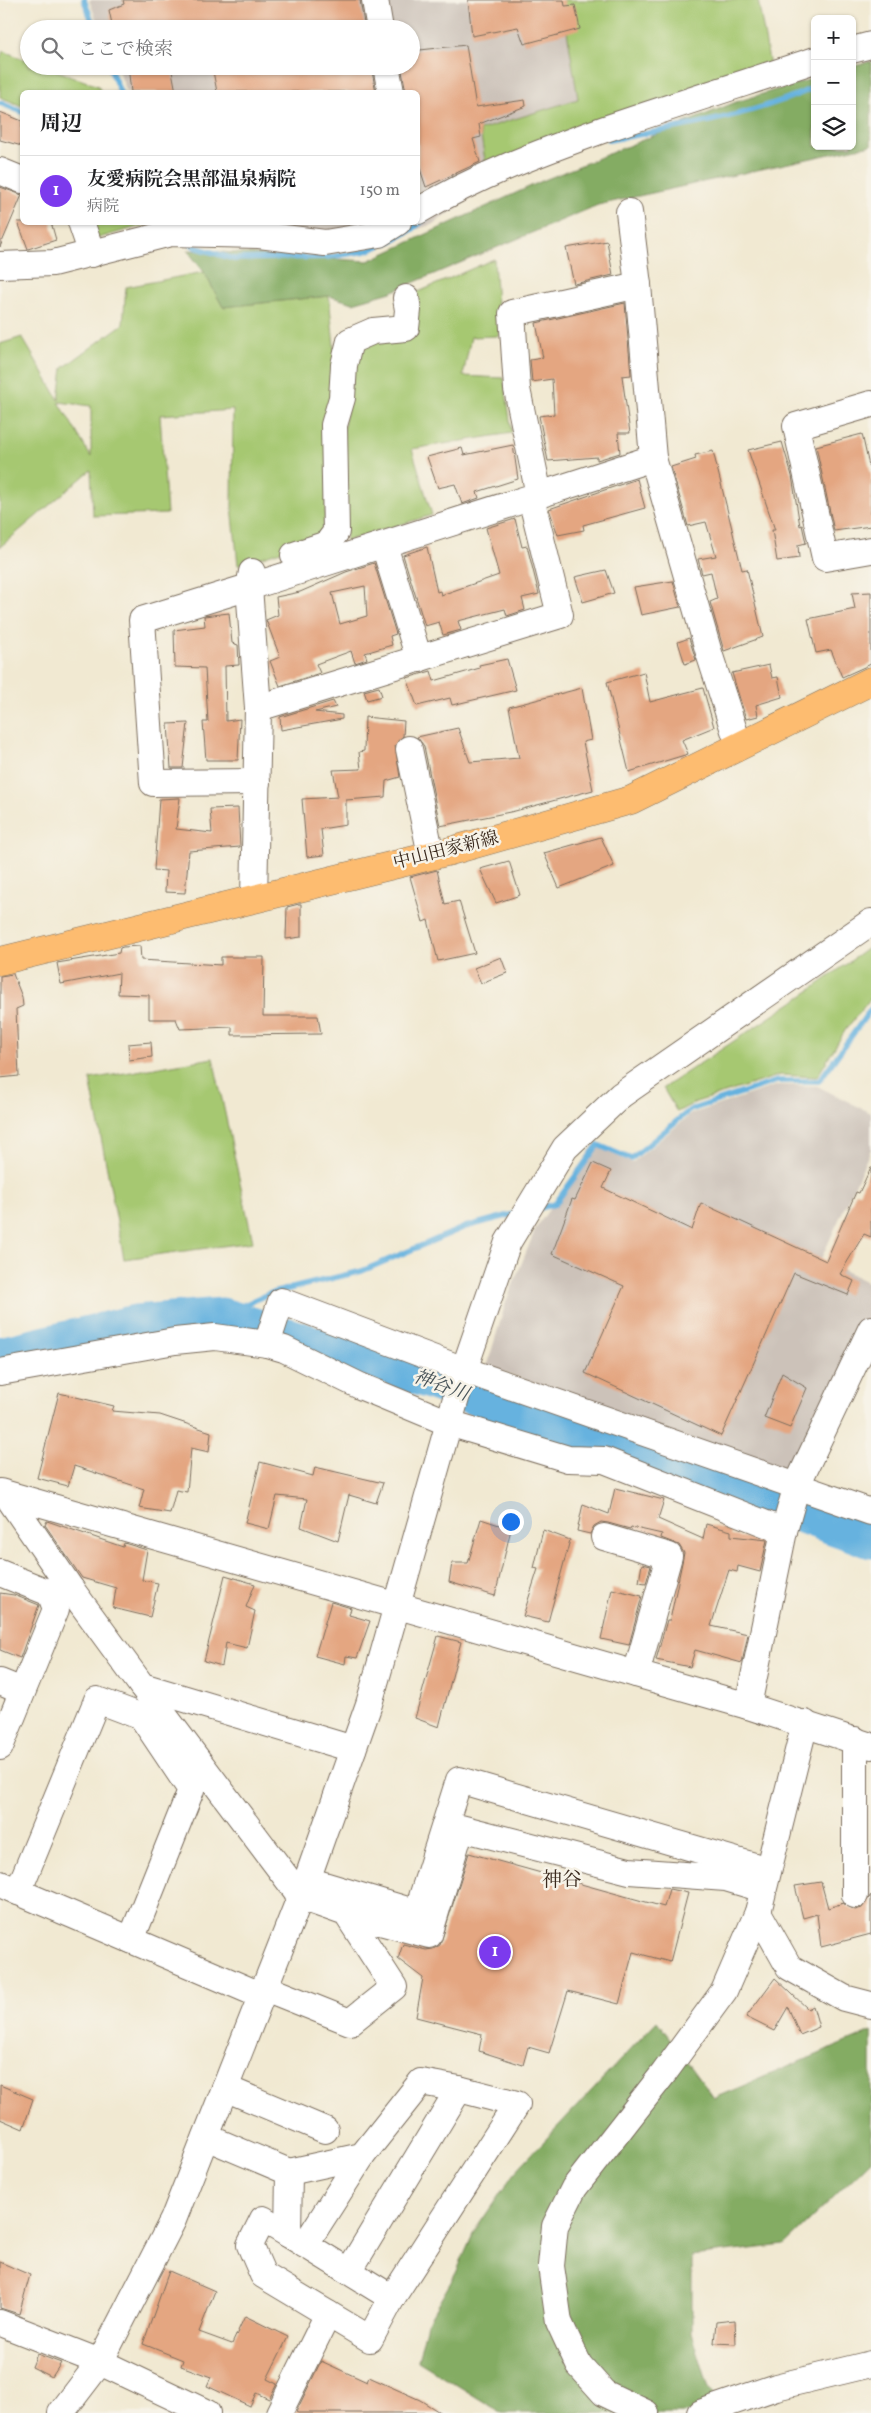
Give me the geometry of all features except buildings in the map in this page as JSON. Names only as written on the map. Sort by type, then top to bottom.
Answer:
[{"type":"main road","name":"中山田家新線","points":[[0,961],[431,856],[566,820],[631,800],[871,681]]},
{"type":"street","points":[[375,0],[378,20]]},
{"type":"street","points":[[856,49],[871,45]]},
{"type":"street","points":[[420,210],[451,191],[539,152],[811,61]]},
{"type":"street","points":[[388,75],[391,90]]},
{"type":"street","points":[[0,171],[20,179]]},
{"type":"street","points":[[630,212],[653,458],[709,653],[739,746]]},
{"type":"street","points":[[82,225],[92,254]]},
{"type":"street","points":[[0,265],[53,263],[171,234],[259,236],[325,244],[379,234],[393,225]]},
{"type":"street","points":[[258,708],[560,616],[535,497],[517,389],[512,313],[638,285]]},
{"type":"street","points":[[254,899],[258,708],[249,587],[252,570],[327,544],[336,532],[334,425],[342,398],[344,365],[350,341],[373,331],[406,328],[408,310],[406,298]]},
{"type":"street","points":[[871,404],[796,426],[825,558],[871,550]]},
{"type":"street","points":[[257,782],[154,783],[142,620],[384,545],[653,458]]},
{"type":"street","points":[[384,545],[419,659]]},
{"type":"street","points":[[408,749],[431,856]]},
{"type":"street","points":[[61,2413],[100,2362],[173,2220],[304,1888],[353,1749],[399,1606],[464,1370],[508,1242],[565,1148],[621,1095],[871,922]]},
{"type":"street","points":[[267,1344],[280,1301],[464,1370],[871,1512]]},
{"type":"street","points":[[748,1706],[784,1530],[797,1485],[871,1329]]},
{"type":"street","points":[[0,1372],[175,1340],[216,1337],[267,1344],[284,1349],[360,1386],[450,1420],[568,1459],[604,1460],[784,1530]]},
{"type":"street","points":[[3,1493],[748,1706],[863,1743],[855,1895]]},
{"type":"street","points":[[3,1493],[62,1595],[142,1686],[304,1888],[346,1913],[429,1935],[461,1828],[629,1871],[726,1878],[763,1890]]},
{"type":"street","points":[[604,1537],[669,1556],[636,1674]]},
{"type":"street","points":[[0,1573],[50,1594],[62,1595]]},
{"type":"street","points":[[0,1747],[11,1687],[56,1609],[62,1595]]},
{"type":"street","points":[[142,1686],[353,1749]]},
{"type":"street","points":[[131,1940],[191,1790],[142,1717],[97,1700],[9,1888],[252,1992],[265,1988],[350,2022],[394,1987],[346,1913]]},
{"type":"street","points":[[646,2413],[604,2393],[579,2366],[559,2322],[551,2266],[555,2226],[574,2188],[664,2074],[724,1991],[763,1890],[805,1723]]},
{"type":"street","points":[[304,1888],[417,1913],[459,1780],[763,1890]]},
{"type":"street","points":[[763,1890],[789,1967],[844,1998],[871,2005]]},
{"type":"street","points":[[297,2239],[421,2082],[517,2104],[392,2298],[370,2340],[263,2275],[250,2244],[263,2219],[392,2298]]},
{"type":"street","points":[[226,2088],[325,2130]]},
{"type":"street","points":[[348,2271],[459,2090]]},
{"type":"street","points":[[206,2137],[289,2172],[362,2156]]},
{"type":"street","points":[[289,2172],[297,2239]]},
{"type":"street","points":[[279,2413],[315,2344],[328,2314]]},
{"type":"street","points":[[0,2323],[100,2362],[207,2413]]},
{"type":"street","points":[[700,2413],[776,2387],[871,2364]]},
{"type":"shaded area","points":[[89,0],[562,0],[578,99],[480,130],[491,186],[431,225],[361,246],[196,225],[420,225],[420,90],[126,90],[120,75],[420,75],[420,20],[97,20]]},
{"type":"shaded area","points":[[778,1085],[817,1086],[871,1113],[871,1149],[821,1259],[871,1284],[871,1313],[794,1478],[487,1366],[506,1302],[536,1228],[594,1145],[632,1163],[691,1114]]},
{"type":"green space","points":[[562,0],[758,0],[770,66],[486,166],[480,130],[578,99]]},
{"type":"green space","points":[[3,51],[20,58],[20,75],[68,75],[98,86],[100,90],[20,90],[20,105],[0,97],[0,59]]},
{"type":"green space","points":[[871,61],[871,145],[856,148],[856,105],[856,66]]},
{"type":"green space","points":[[811,79],[811,150],[848,150],[598,205],[391,292],[353,303],[329,296],[223,307],[204,272],[187,250],[368,261],[542,181],[736,102]]},
{"type":"green space","points":[[91,225],[144,225],[95,239]]},
{"type":"green space","points":[[494,259],[499,336],[471,337],[463,376],[504,378],[512,433],[412,449],[432,515],[346,541],[343,432],[359,344],[415,333],[416,293]]},
{"type":"green space","points":[[204,272],[223,307],[329,296],[337,375],[323,537],[238,565],[232,506],[233,410],[160,415],[167,514],[93,516],[91,470],[0,547],[0,344],[22,337],[59,400],[63,368],[123,324],[126,287]],"holes":[[[59,402],[91,406],[91,457]]]},
{"type":"green space","points":[[871,946],[871,998],[846,1029],[817,1077],[781,1075],[696,1102],[677,1112],[663,1088],[808,992]]},
{"type":"green space","points":[[213,1058],[253,1242],[124,1259],[90,1079]]},
{"type":"green space","points":[[657,2021],[714,2098],[871,2032],[871,2161],[784,2245],[692,2256],[692,2333],[709,2388],[725,2413],[502,2413],[418,2361],[427,2323],[456,2273],[474,2232],[514,2173]]},
{"type":"waterway","points":[[84,0],[92,20]]},
{"type":"waterway","points":[[113,75],[119,90]]},
{"type":"waterway","points":[[609,140],[714,120],[766,106],[811,89]]},
{"type":"waterway","points":[[0,103],[20,111]]},
{"type":"waterway","points":[[420,223],[426,218]]},
{"type":"waterway","points":[[387,243],[418,225]]},
{"type":"waterway","points":[[190,243],[195,247],[234,259],[329,257],[366,251],[379,246]]},
{"type":"waterway","points":[[540,1208],[555,1204],[598,1145],[631,1159],[690,1110],[777,1081],[819,1081],[871,1009]]},
{"type":"waterway","points":[[222,1315],[268,1294],[362,1271],[465,1227],[514,1214]]},
{"type":"waterway","name":"神谷川","points":[[0,1354],[135,1322],[222,1315],[363,1358],[871,1541]]},
{"type":"place","name":"友愛病院会黒部温泉病院","points":[[495,1952]]},
{"type":"district","name":"神谷","points":[[562,1881]]}]
